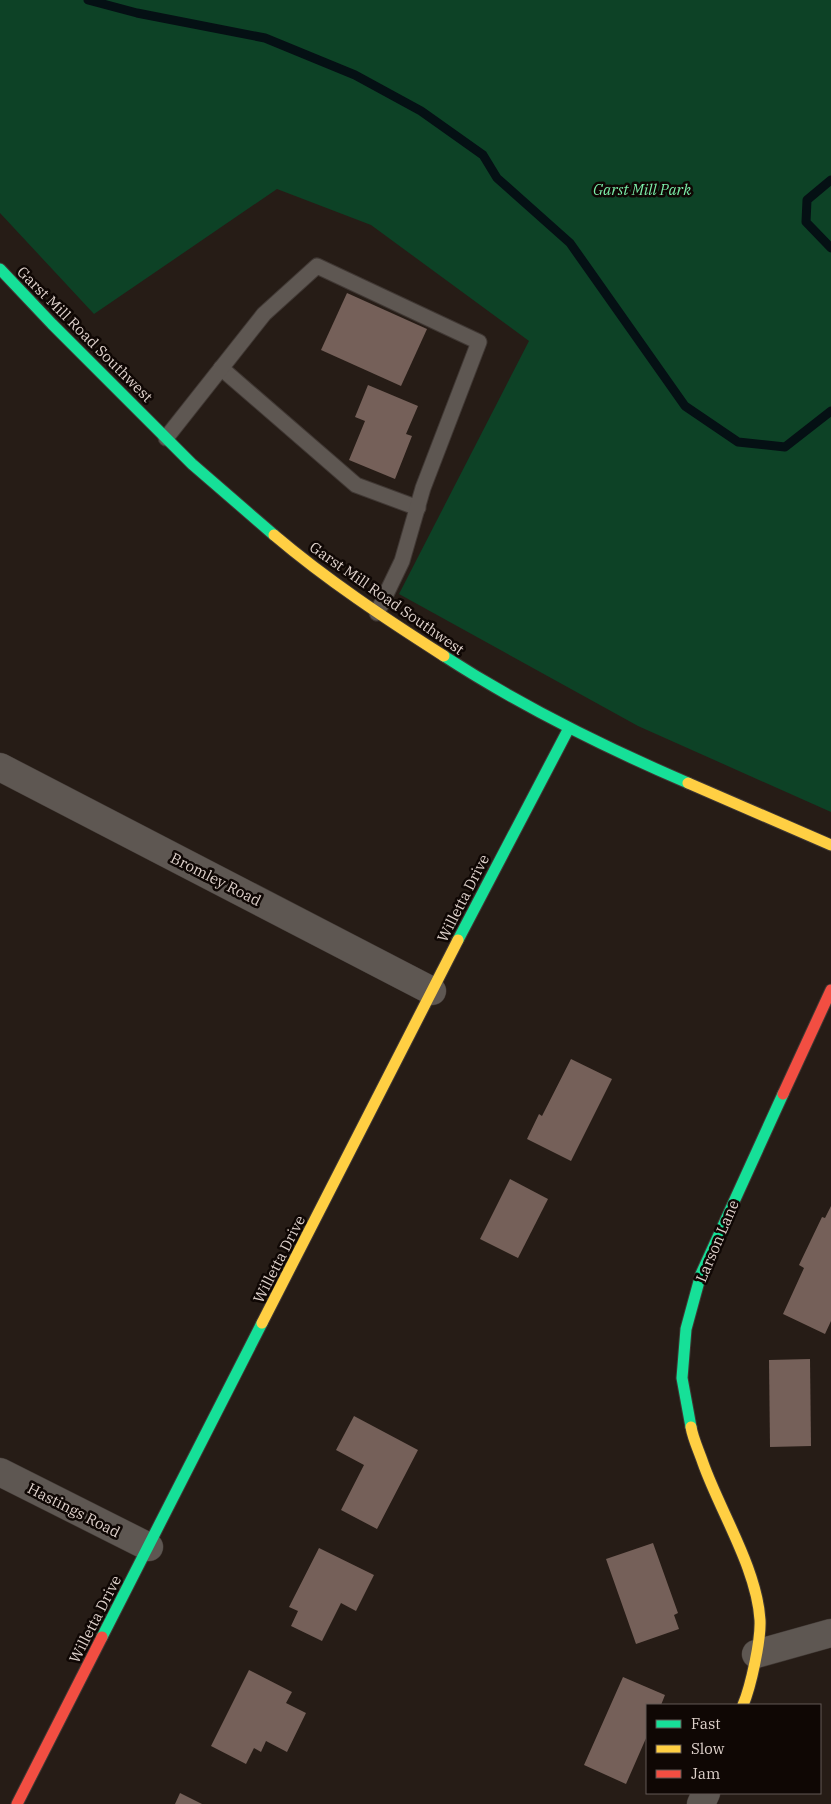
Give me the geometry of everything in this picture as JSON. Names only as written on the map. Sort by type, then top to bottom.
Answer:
[{"type":"street","name":"Garst Mill Road Southwest","points":[[0,269],[52,324],[192,464],[296,553],[377,613],[468,671],[569,728],[638,762],[831,845]]},
{"type":"street","name":"Willetta Drive","points":[[17,1804],[432,991],[569,728]]},
{"type":"street","name":"Bromley Road","points":[[0,767],[432,991]]},
{"type":"street","name":"Larson Lane","points":[[743,1704],[748,1693],[756,1654],[760,1620],[754,1589],[741,1551],[710,1483],[692,1432],[682,1378],[686,1330],[701,1274],[831,990]]},
{"type":"street","name":"Hastings Road","points":[[0,1472],[149,1547]]},
{"type":"street","points":[[756,1654],[831,1633]]},
{"type":"lane","points":[[166,438],[264,314],[317,266],[479,342],[423,488],[402,562],[377,613]]},
{"type":"lane","points":[[221,368],[356,485],[418,508]]},
{"type":"green space","name":"Garst Mill Park","points":[[0,0],[831,0],[831,812],[638,726],[399,594],[529,341],[371,225],[277,189],[94,314],[0,213]]},
{"type":"building","points":[[347,293],[427,329],[401,386],[321,350]]},
{"type":"building","points":[[368,385],[418,406],[406,434],[412,436],[395,479],[349,460],[365,421],[355,417]]},
{"type":"building","points":[[571,1059],[612,1079],[571,1161],[527,1139],[539,1114],[542,1116]]},
{"type":"building","points":[[510,1179],[548,1199],[518,1258],[480,1239]]},
{"type":"building","points":[[831,1206],[831,1321],[825,1334],[783,1314],[804,1268],[799,1265],[822,1217],[825,1218]]},
{"type":"building","points":[[810,1359],[811,1446],[770,1447],[769,1360]]},
{"type":"building","points":[[354,1416],[418,1450],[377,1529],[341,1510],[364,1465],[336,1450]]},
{"type":"building","points":[[653,1543],[678,1613],[674,1615],[679,1629],[636,1644],[606,1559]]},
{"type":"building","points":[[319,1548],[374,1575],[356,1611],[341,1603],[322,1641],[291,1626],[298,1611],[289,1607]]},
{"type":"building","points":[[249,1670],[292,1692],[286,1703],[306,1713],[287,1752],[266,1741],[261,1752],[254,1748],[246,1764],[211,1746]]},
{"type":"building","points":[[623,1677],[665,1695],[661,1704],[646,1704],[646,1738],[626,1784],[584,1765]]},
{"type":"building","points":[[180,1793],[202,1804],[175,1804]]},
{"type":"waterway","points":[[88,0],[137,13],[265,38],[355,75],[421,111],[483,155],[497,178],[570,243],[685,406],[738,442],[785,447],[831,411]]},
{"type":"waterway","points":[[831,180],[807,200],[806,222],[831,248]]},
{"type":"traffic: fast","points":[[0,269],[52,324],[192,464],[274,535]]},
{"type":"traffic: fast","points":[[444,656],[503,692],[563,725],[688,783]]},
{"type":"traffic: fast","points":[[458,940],[569,728]]},
{"type":"traffic: fast","points":[[691,1427],[682,1378],[686,1329],[701,1274],[783,1094]]},
{"type":"traffic: fast","points":[[102,1637],[262,1323]]},
{"type":"traffic: slow","points":[[274,535],[357,598],[444,656]]},
{"type":"traffic: slow","points":[[688,783],[831,845]]},
{"type":"traffic: slow","points":[[262,1323],[458,940]]},
{"type":"traffic: slow","points":[[691,1427],[710,1481],[745,1561],[757,1601],[760,1620],[759,1639],[752,1675],[743,1704]]},
{"type":"traffic: jam","points":[[783,1094],[831,990]]},
{"type":"traffic: jam","points":[[17,1804],[102,1637]]}]
